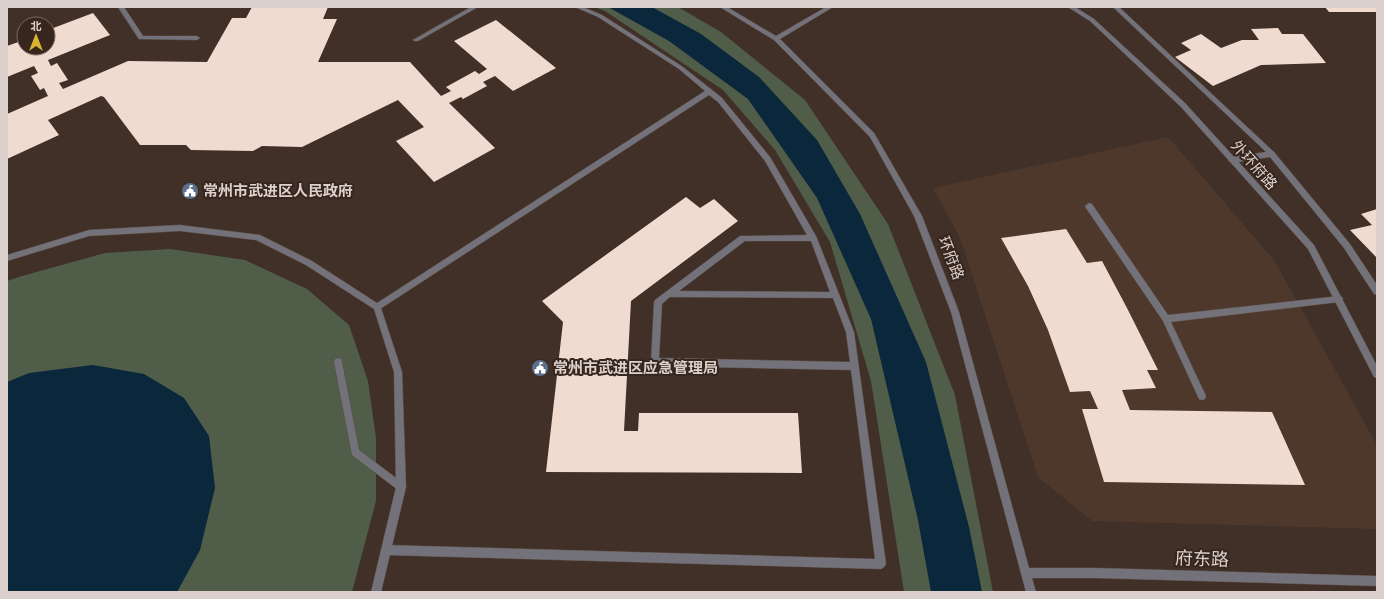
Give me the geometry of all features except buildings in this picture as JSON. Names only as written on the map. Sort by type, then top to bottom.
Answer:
[{"type":"street","points":[[121,7],[141,38],[197,38]]},
{"type":"street","points":[[416,40],[474,7]]},
{"type":"street","points":[[386,550],[881,564],[850,332],[813,238],[768,159],[720,100],[682,68],[600,16],[578,7]]},
{"type":"street","name":"环府路","points":[[723,7],[776,39],[872,135],[918,216],[955,312],[1031,592]]},
{"type":"street","points":[[776,39],[830,7]]},
{"type":"street","name":"外环府路","points":[[1071,7],[1092,20],[1183,105],[1311,247],[1377,374]]},
{"type":"street","points":[[1116,7],[1272,154],[1347,246],[1377,292]]},
{"type":"street","points":[[377,307],[710,91]]},
{"type":"street","points":[[1232,160],[1272,154]]},
{"type":"street","points":[[1089,206],[1166,319],[1202,396]]},
{"type":"street","points":[[7,258],[89,233],[180,228],[256,237],[309,262],[377,307],[398,372],[401,487],[376,592]]},
{"type":"street","points":[[813,238],[743,238],[668,294],[658,302],[655,362],[854,366]]},
{"type":"street","points":[[668,294],[835,295]]},
{"type":"street","points":[[1166,319],[1339,299]]},
{"type":"street","points":[[338,362],[355,452],[401,487]]},
{"type":"street","name":"府东路","points":[[1027,573],[1096,573],[1377,581]]},
{"type":"shaded area","points":[[1168,137],[1274,260],[1377,445],[1377,529],[1092,521],[1038,477],[960,238],[933,188]]},
{"type":"green space","points":[[594,7],[678,7],[721,32],[805,100],[888,224],[955,395],[993,592],[904,592],[871,381],[830,242],[775,150],[723,90],[605,11]]},
{"type":"green space","points":[[170,249],[245,260],[307,289],[349,325],[368,381],[376,438],[376,501],[352,592],[7,592],[7,281],[105,253]]},
{"type":"water","points":[[608,7],[652,7],[701,34],[759,77],[817,140],[860,214],[926,362],[969,527],[982,592],[931,592],[918,520],[871,319],[817,198],[748,99],[669,41]]},
{"type":"water","points":[[93,365],[144,374],[184,398],[209,436],[215,488],[200,550],[177,592],[7,592],[7,382],[29,373]]},
{"type":"place","name":"常州市武进区人民政府","points":[[190,191]]},
{"type":"place","name":"常州市武进区应急管理局","points":[[540,368]]}]
